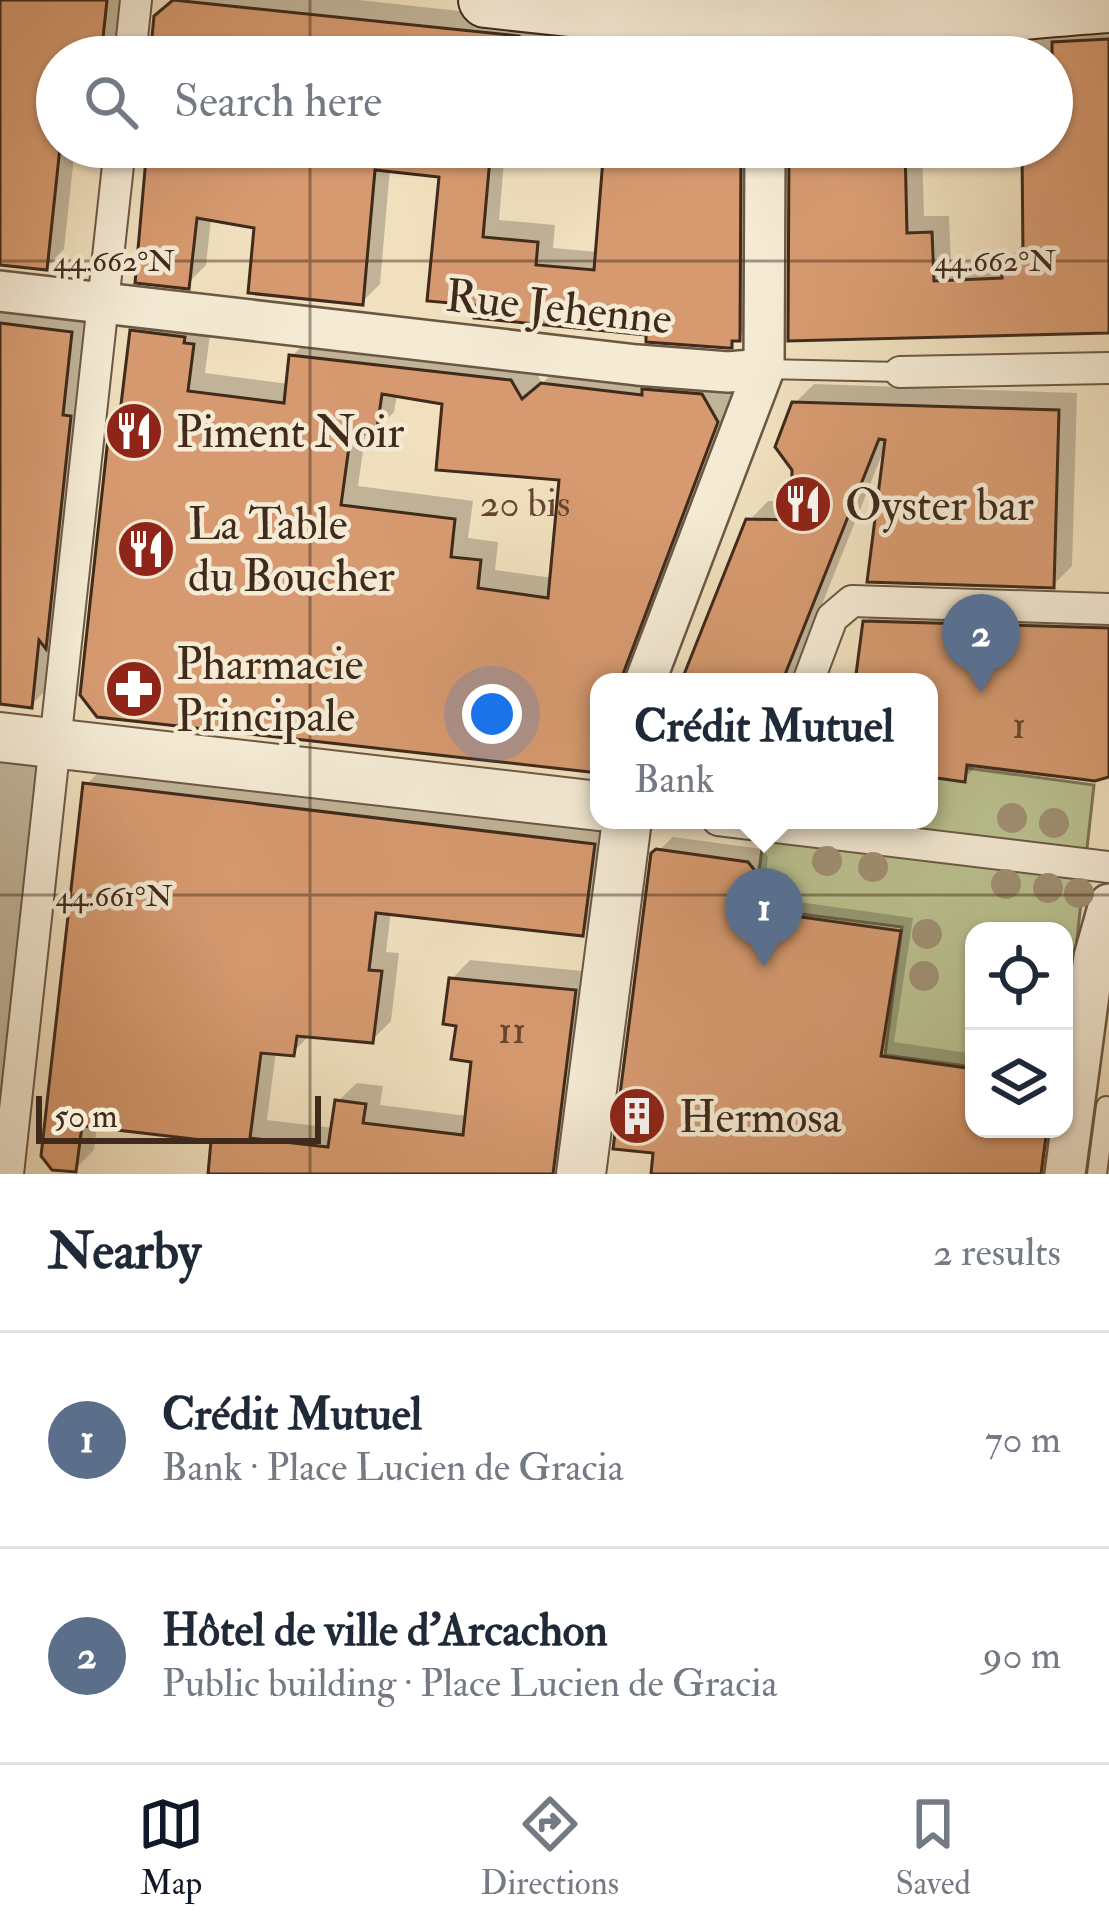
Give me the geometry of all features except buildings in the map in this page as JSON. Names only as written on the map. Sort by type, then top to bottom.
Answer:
[{"type":"main road","points":[[485,0],[646,18],[743,36]]},
{"type":"main road","points":[[787,36],[860,23],[1109,5]]},
{"type":"street","points":[[132,36],[136,0]]},
{"type":"street","points":[[8,1174],[118,168]]},
{"type":"street","points":[[648,673],[764,369],[765,168]]},
{"type":"street","name":"Rue Jehenne","points":[[0,291],[637,365],[728,372],[764,369]]},
{"type":"street","name":"Rue Jehenne","points":[[901,372],[1109,368]]},
{"type":"street","points":[[811,673],[832,619],[852,601],[1109,609]]},
{"type":"street","points":[[0,737],[590,805]]},
{"type":"street","points":[[581,1174],[626,829]]},
{"type":"street","points":[[813,829],[1109,867]]},
{"type":"street","points":[[1065,1174],[1094,957],[1109,904]]},
{"type":"lane","name":"Rue Jehenne","points":[[764,369],[901,372]]},
{"type":"lane","points":[[1097,1174],[1106,1106]]},
{"type":"green space","points":[[938,764],[1094,785],[1073,975],[1073,922],[965,922],[965,1066],[885,1055],[902,927],[754,908],[764,834],[774,829],[938,829]]},
{"type":"place","name":"Piment Noir","points":[[134,431]]},
{"type":"place","name":"Oyster bar","points":[[803,504]]},
{"type":"place","name":"La Table du Boucher","points":[[146,549]]},
{"type":"place","name":"Pharmacie Principale","points":[[134,689]]},
{"type":"place","name":"Hôtel de ville d'Arcachon","points":[[981,693]]},
{"type":"place","name":"Crédit Mutuel","points":[[764,967]]},
{"type":"place","name":"Hermosa","points":[[637,1116]]}]
